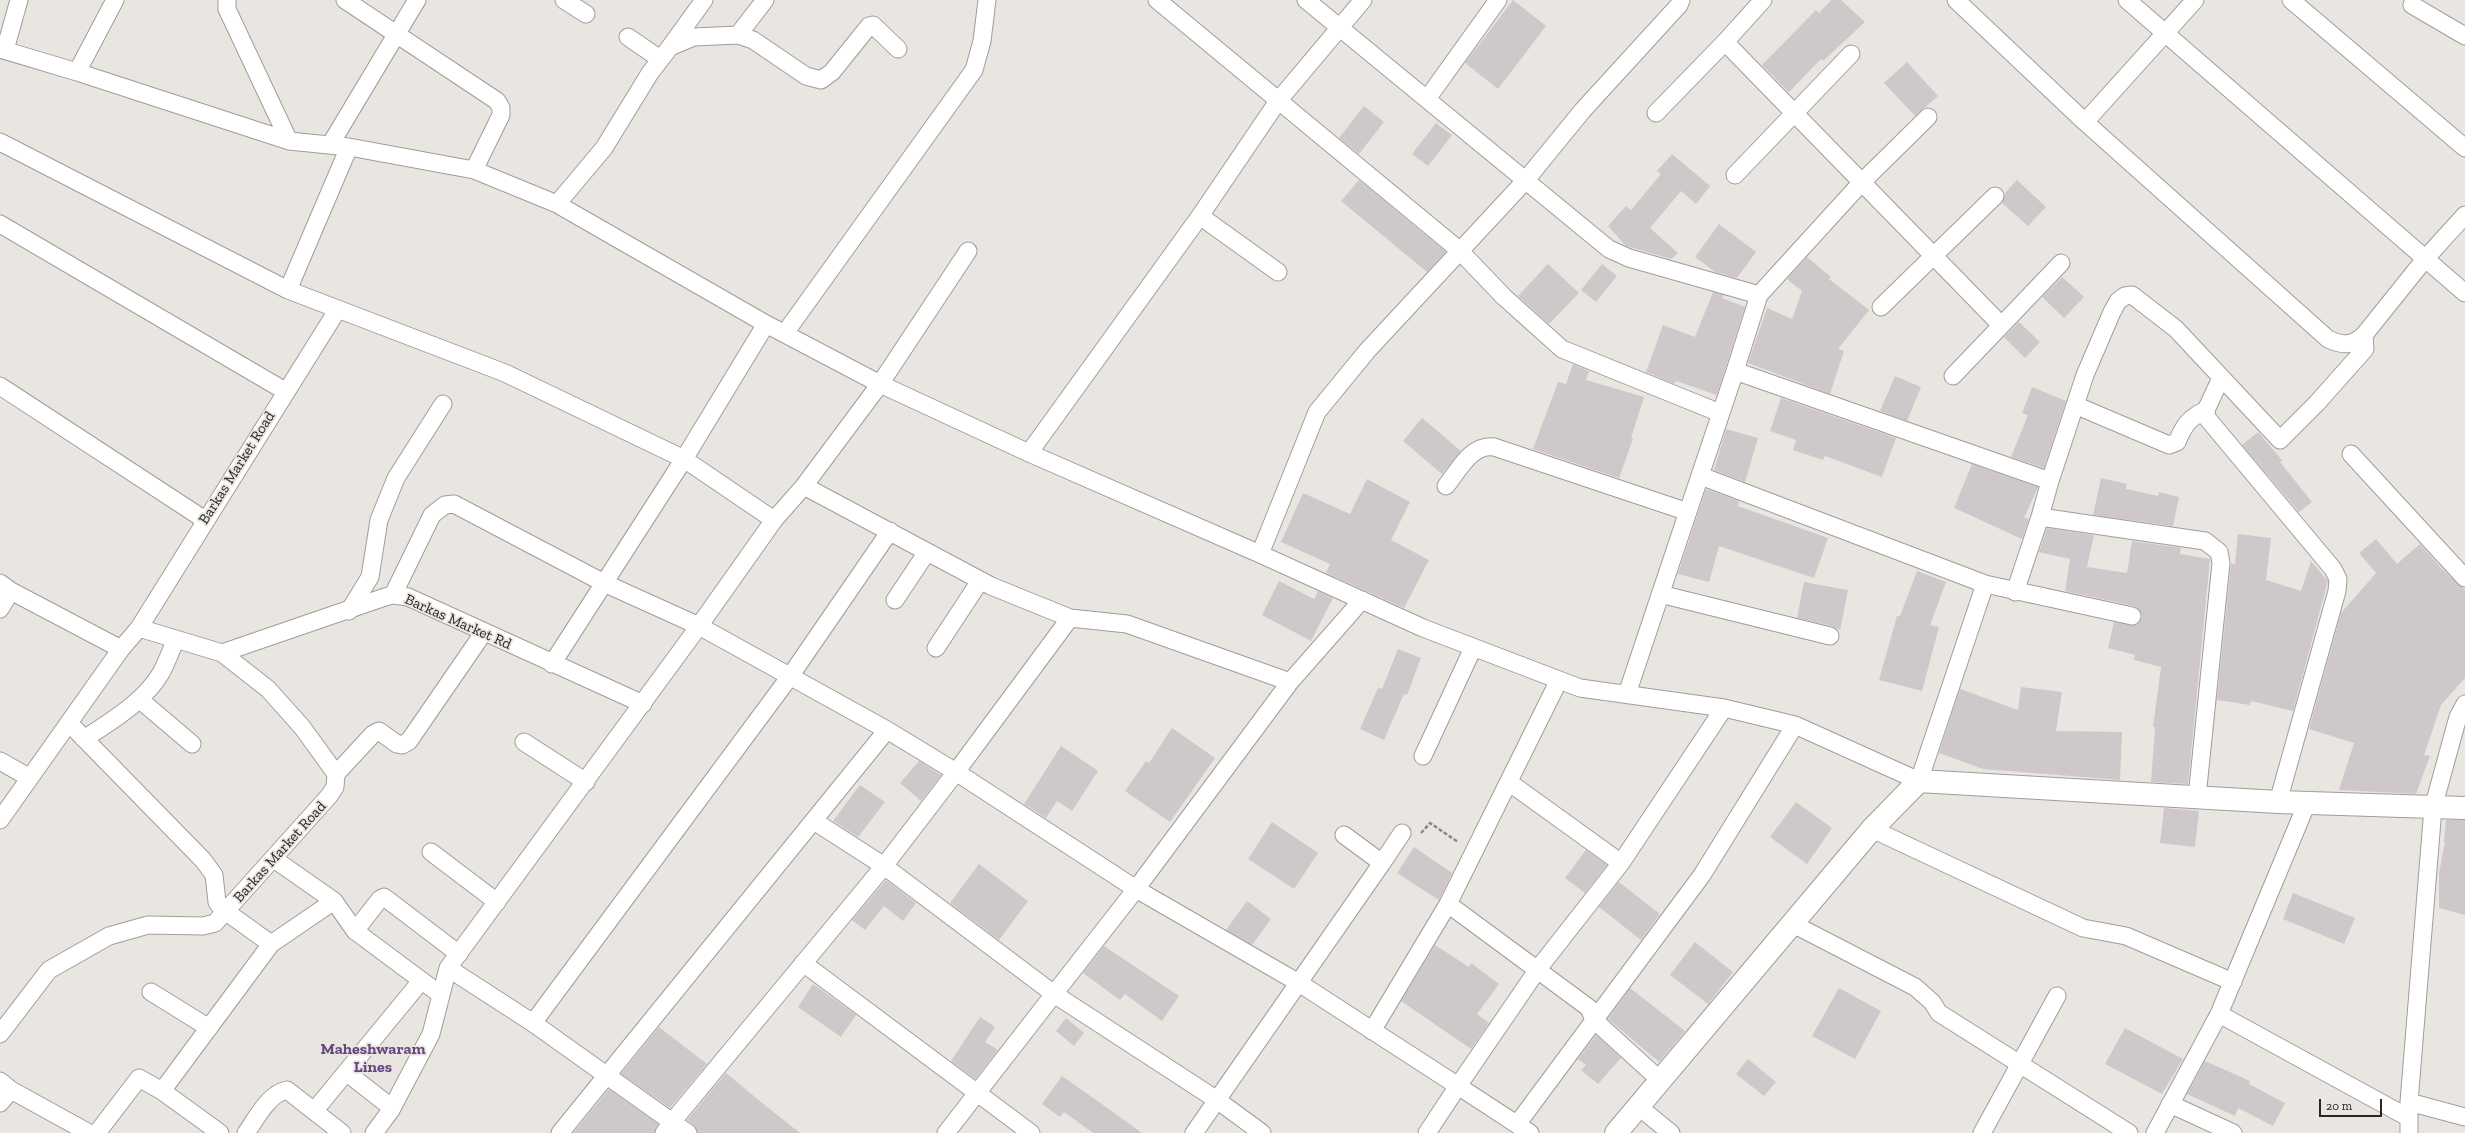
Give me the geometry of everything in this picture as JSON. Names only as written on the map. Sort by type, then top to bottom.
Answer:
[{"type":"street","points":[[19,0],[2,50],[77,72],[289,141],[349,147],[474,170],[557,204],[766,324],[785,332],[880,384],[1029,453],[1260,554],[1423,628],[1580,688],[1724,708],[1795,725],[1919,781],[2278,802],[2465,808]]},
{"type":"street","points":[[77,72],[115,0]]},
{"type":"street","points":[[227,0],[227,9],[289,141]]},
{"type":"street","points":[[345,0],[497,102],[501,108],[501,116],[474,170]]},
{"type":"street","points":[[330,145],[417,0]]},
{"type":"street","points":[[564,0],[586,14]]},
{"type":"street","points":[[557,204],[604,148],[665,53],[704,0]]},
{"type":"street","points":[[738,35],[765,0]]},
{"type":"street","points":[[785,332],[974,70],[982,41],[987,0]]},
{"type":"street","points":[[1157,0],[1459,250],[1504,297],[1562,349],[1720,413]]},
{"type":"street","points":[[1306,0],[1609,249],[1629,258],[1759,295]]},
{"type":"street","points":[[1029,453],[1200,216],[1278,101],[1363,0]]},
{"type":"street","points":[[1427,99],[1498,0]]},
{"type":"street","points":[[1260,554],[1317,412],[1367,351],[1459,250],[1525,181],[1583,110],[1679,5],[1681,0]]},
{"type":"street","points":[[1656,113],[1725,42],[1763,0]]},
{"type":"street","points":[[1956,0],[2085,122],[2328,339],[2341,345],[2356,342],[2364,335],[2425,259],[2465,215]]},
{"type":"street","points":[[2127,0],[2164,34],[2465,293]]},
{"type":"street","points":[[2085,122],[2195,0]]},
{"type":"street","points":[[2291,0],[2465,148]]},
{"type":"street","points":[[2412,5],[2465,36]]},
{"type":"street","points":[[665,53],[694,37],[738,35],[753,40],[806,76],[821,80],[832,72],[869,26],[873,25],[898,49]]},
{"type":"street","points":[[628,38],[665,53]]},
{"type":"street","points":[[1725,42],[2001,325]]},
{"type":"street","points":[[1735,175],[1851,54]]},
{"type":"street","points":[[1627,694],[1701,476],[1759,295],[1862,182],[1928,117]]},
{"type":"street","points":[[0,142],[288,290],[505,373],[684,459],[774,520]]},
{"type":"street","points":[[288,290],[349,147]]},
{"type":"street","points":[[1881,307],[1995,196]]},
{"type":"street","points":[[1200,216],[1278,272]]},
{"type":"street","points":[[0,224],[285,391]]},
{"type":"street","points":[[374,1133],[392,1108],[431,1034],[448,968],[643,704],[774,520],[804,486],[880,384],[968,251]]},
{"type":"street","points":[[1953,376],[2061,263]]},
{"type":"street","points":[[2015,592],[2085,375],[2118,301],[2125,296],[2132,295],[2142,301],[2176,329],[2280,440],[2317,403],[2365,349],[2364,335]]},
{"type":"street","name":"Barkas Market Road","points":[[0,820],[121,649],[139,628],[285,391],[338,309]]},
{"type":"street","points":[[552,664],[684,459],[766,324]]},
{"type":"street","points":[[1734,371],[2050,481]]},
{"type":"street","points":[[2075,405],[2168,445],[2177,442],[2185,424],[2190,418],[2206,410],[2221,378]]},
{"type":"street","points":[[0,386],[205,520]]},
{"type":"street","points":[[349,612],[370,577],[379,520],[396,478],[443,404]]},
{"type":"street","points":[[2206,410],[2211,425],[2333,569],[2338,579],[2330,616],[2278,802]]},
{"type":"street","points":[[1446,486],[1475,450],[1484,445],[1494,447],[1688,512]]},
{"type":"street","points":[[2351,454],[2465,578]]},
{"type":"street","points":[[1701,476],[1985,584],[2015,592],[2132,616]]},
{"type":"street","points":[[804,486],[890,531],[980,581],[1070,618],[1127,624],[1290,682]]},
{"type":"street","points":[[394,595],[432,515],[445,505],[454,504],[604,583],[699,626],[791,675],[887,730],[956,772],[1136,889],[1300,983],[1524,1128],[1594,1020],[1702,875],[1795,725]]},
{"type":"street","points":[[2040,517],[2205,541],[2219,552],[2221,563],[2197,797]]},
{"type":"street","points":[[533,1023],[791,675],[890,531]]},
{"type":"street","points":[[895,600],[927,552]]},
{"type":"street","points":[[936,648],[980,581]]},
{"type":"street","points":[[1616,1133],[1640,1107],[1872,828],[1919,781],[1985,584]]},
{"type":"street","points":[[0,609],[6,587],[121,649]]},
{"type":"street","points":[[1660,594],[1830,636]]},
{"type":"street","name":"Barkas Market Rd","points":[[222,653],[349,612],[394,595],[408,597],[552,664],[643,704]]},
{"type":"street","points":[[946,1133],[1136,889],[1290,682],[1362,600]]},
{"type":"street","points":[[668,1128],[884,866],[1070,618]]},
{"type":"street","points":[[139,628],[222,653],[268,689],[302,728],[336,774],[372,734],[379,732],[397,744],[402,745],[409,740],[484,632]]},
{"type":"street","points":[[84,739],[117,718],[139,699],[161,674],[176,639]]},
{"type":"street","points":[[1423,756],[1474,648]]},
{"type":"street","points":[[1372,1031],[1448,904],[1510,783],[1559,680]]},
{"type":"street","points":[[139,699],[192,744]]},
{"type":"street","points":[[2409,1117],[2433,808],[2458,717],[2465,704]]},
{"type":"street","points":[[1427,1133],[1538,969],[1621,863],[1724,708]]},
{"type":"street","points":[[68,723],[203,860],[214,875],[217,902],[226,912],[271,944]]},
{"type":"street","points":[[560,1133],[887,730]]},
{"type":"street","points":[[524,742],[586,782]]},
{"type":"street","points":[[0,761],[30,778]]},
{"type":"street","name":"Barkas Market Road","points":[[0,1034],[49,970],[109,936],[148,924],[203,926],[215,923],[330,796],[335,787],[336,774]]},
{"type":"street","points":[[1510,783],[1621,863]]},
{"type":"street","points":[[2155,1133],[2220,1014],[2307,803]]},
{"type":"street","points":[[814,821],[884,866],[1054,994],[1217,1100],[1262,1133]]},
{"type":"street","points":[[1872,828],[2083,928],[2126,936],[2234,982]]},
{"type":"street","points":[[1344,834],[1382,863]]},
{"type":"street","points":[[1194,1133],[1300,983],[1402,834]]},
{"type":"street","points":[[431,852],[497,902]]},
{"type":"street","points":[[274,859],[334,901],[355,931],[441,995]]},
{"type":"street","points":[[355,931],[380,899],[384,897],[459,954]]},
{"type":"street","points":[[162,1091],[271,944],[334,901]]},
{"type":"street","points":[[1448,904],[1589,1008],[1594,1020],[1661,1081]]},
{"type":"street","points":[[1793,924],[1915,987],[1932,1002],[1939,1013],[2019,1062],[2129,1133]]},
{"type":"street","points":[[803,964],[1031,1133]]},
{"type":"street","points":[[448,968],[533,1023],[605,1076],[668,1128],[688,1133]]},
{"type":"street","points":[[315,1110],[421,980]]},
{"type":"street","points":[[151,992],[209,1028]]},
{"type":"street","points":[[1982,1133],[2019,1062],[2057,996]]},
{"type":"street","points":[[2220,1014],[2409,1117],[2465,1117]]},
{"type":"street","points":[[346,1072],[392,1108]]},
{"type":"street","points":[[98,1133],[139,1078],[162,1091],[220,1133]]},
{"type":"street","points":[[0,1103],[6,1086],[89,1133]]},
{"type":"street","points":[[246,1133],[273,1096],[280,1091],[287,1090],[315,1110],[342,1133]]},
{"type":"street","points":[[2170,1104],[2233,1133]]},
{"type":"street","points":[[1640,1107],[1671,1133]]},
{"type":"path","points":[[1402,834],[1410,831],[1419,834],[1430,823],[1474,853]]},
{"type":"building","points":[[1513,0],[1546,26],[1498,89],[1465,63]]},
{"type":"building","points":[[1831,0],[1841,0],[1865,22],[1823,61],[1821,59],[1789,92],[1762,65],[1816,10],[1819,13]]},
{"type":"building","points":[[1907,62],[1938,96],[1915,116],[1884,83]]},
{"type":"building","points":[[1364,106],[1384,122],[1359,154],[1339,138]]},
{"type":"building","points":[[1436,123],[1452,135],[1428,166],[1412,154]]},
{"type":"building","points":[[1672,154],[1710,186],[1696,204],[1681,191],[1650,228],[1678,253],[1671,259],[1626,246],[1608,226],[1626,206],[1631,210],[1661,174],[1657,171]]},
{"type":"building","points":[[1359,180],[1446,252],[1427,272],[1341,201]]},
{"type":"building","points":[[2017,180],[2046,207],[2028,226],[2002,203],[2005,193]]},
{"type":"building","points":[[1719,224],[1756,252],[1737,278],[1715,272],[1695,257]]},
{"type":"building","points":[[1807,257],[1831,277],[1829,279],[1869,310],[1838,349],[1844,351],[1830,394],[1748,363],[1767,308],[1792,319],[1802,291],[1787,279]]},
{"type":"building","points":[[1548,264],[1579,293],[1549,324],[1518,296]]},
{"type":"building","points":[[1602,264],[1617,276],[1596,302],[1581,290]]},
{"type":"building","points":[[2062,277],[2084,297],[2064,318],[2042,297]]},
{"type":"building","points":[[1713,292],[1724,295],[1722,298],[1745,307],[1717,395],[1676,381],[1674,384],[1646,372],[1663,325],[1695,337]]},
{"type":"building","points":[[2019,322],[2040,342],[2025,358],[2004,337]]},
{"type":"building","points":[[1573,364],[1589,371],[1586,380],[1644,397],[1631,438],[1633,439],[1619,478],[1533,449],[1558,382],[1566,384]]},
{"type":"building","points":[[1895,376],[1921,387],[1907,421],[1880,411]]},
{"type":"building","points":[[2032,387],[2066,401],[2044,468],[2011,457],[2028,415],[2022,413]]},
{"type":"building","points":[[1781,398],[1896,438],[1882,477],[1825,456],[1823,460],[1793,450],[1796,440],[1770,431]]},
{"type":"building","points":[[1422,418],[1461,451],[1442,474],[1403,441]]},
{"type":"building","points":[[1726,429],[1758,438],[1745,482],[1714,470]]},
{"type":"building","points":[[2258,432],[2282,460],[2280,462],[2312,502],[2299,512],[2242,445]]},
{"type":"building","points":[[1972,464],[2038,487],[2024,518],[2029,519],[2022,539],[1954,508]]},
{"type":"building","points":[[2101,478],[2127,484],[2126,489],[2158,496],[2159,492],[2179,497],[2173,526],[2093,515]]},
{"type":"building","points":[[1367,479],[1410,502],[1391,540],[1429,560],[1404,608],[1326,573],[1330,564],[1281,542],[1303,493],[1350,514]]},
{"type":"building","points":[[1706,489],[1739,501],[1738,506],[1828,538],[1814,578],[1719,546],[1709,582],[1678,574]]},
{"type":"building","points":[[2047,528],[2094,535],[2087,567],[2127,573],[2132,541],[2181,548],[2180,554],[2210,559],[2188,784],[2151,782],[2155,727],[2153,727],[2161,667],[2134,660],[2135,655],[2108,648],[2114,622],[2135,625],[2142,618],[2141,613],[2134,606],[2065,591],[2070,559],[2039,552]]},
{"type":"building","points":[[2238,534],[2271,538],[2266,580],[2301,591],[2311,561],[2328,581],[2293,711],[2251,701],[2250,705],[2217,700],[2231,564],[2235,564]]},
{"type":"building","points":[[2376,539],[2397,564],[2420,544],[2442,569],[2465,590],[2465,678],[2441,705],[2424,755],[2430,756],[2416,794],[2339,790],[2354,743],[2309,729],[2341,613],[2376,573],[2359,553]]},
{"type":"building","points":[[1917,571],[1946,582],[1930,625],[1939,627],[1922,691],[1879,680],[1897,616],[1900,616]]},
{"type":"building","points":[[1279,581],[1314,599],[1318,591],[1333,598],[1311,641],[1262,615]]},
{"type":"building","points":[[1804,582],[1848,590],[1840,630],[1832,626],[1797,618]]},
{"type":"building","points":[[1398,649],[1421,658],[1407,695],[1404,694],[1384,740],[1360,729],[1378,688],[1382,689]]},
{"type":"building","points":[[2021,687],[2062,692],[2056,731],[2122,732],[2120,780],[1983,769],[1939,753],[1960,689],[2018,710]]},
{"type":"building","points":[[1172,728],[1215,758],[1170,822],[1125,791],[1146,761],[1149,763]]},
{"type":"building","points":[[1061,746],[1098,771],[1072,811],[1057,801],[1046,818],[1024,804]]},
{"type":"building","points":[[919,761],[941,775],[921,801],[900,783]]},
{"type":"building","points":[[860,785],[885,802],[858,837],[833,821]]},
{"type":"building","points":[[1796,802],[1832,828],[1807,864],[1770,837]]},
{"type":"building","points":[[2164,808],[2199,811],[2195,847],[2160,843]]},
{"type":"building","points":[[2446,820],[2465,820],[2465,915],[2439,908],[2439,873],[2445,842]]},
{"type":"building","points":[[1272,822],[1318,853],[1294,889],[1248,859]]},
{"type":"building","points":[[1414,847],[1452,873],[1439,900],[1397,873]]},
{"type":"building","points":[[1586,850],[1607,865],[1585,893],[1565,878]]},
{"type":"building","points":[[979,864],[1028,901],[999,940],[950,903]]},
{"type":"building","points":[[886,880],[916,903],[903,921],[884,906],[865,930],[852,920]]},
{"type":"building","points":[[1619,882],[1660,914],[1641,940],[1599,907]]},
{"type":"building","points":[[2293,893],[2355,918],[2344,944],[2283,919]]},
{"type":"building","points":[[1247,901],[1271,919],[1252,945],[1226,930]]},
{"type":"building","points":[[1695,942],[1733,972],[1708,1004],[1670,975]]},
{"type":"building","points":[[1435,945],[1469,967],[1471,963],[1499,984],[1477,1014],[1489,1023],[1471,1049],[1401,1001]]},
{"type":"building","points":[[1104,946],[1179,996],[1162,1021],[1125,994],[1120,1000],[1083,973]]},
{"type":"building","points":[[813,984],[856,1015],[841,1037],[798,1007]]},
{"type":"building","points":[[1630,988],[1685,1031],[1659,1062],[1608,1019]]},
{"type":"building","points":[[1839,988],[1881,1011],[1855,1059],[1812,1036]]},
{"type":"building","points":[[980,1017],[995,1027],[985,1042],[998,1050],[975,1079],[951,1061]]},
{"type":"building","points":[[1066,1018],[1084,1033],[1074,1046],[1056,1031]]},
{"type":"building","points":[[659,1027],[707,1064],[670,1108],[621,1074]]},
{"type":"building","points":[[2125,1028],[2183,1059],[2162,1094],[2105,1064]]},
{"type":"building","points":[[1596,1035],[1621,1058],[1598,1084],[1581,1070],[1586,1065],[1578,1059]]},
{"type":"building","points":[[1748,1059],[1776,1082],[1764,1096],[1736,1074]]},
{"type":"building","points":[[2205,1061],[2250,1081],[2249,1084],[2285,1103],[2273,1126],[2238,1108],[2235,1116],[2187,1094]]},
{"type":"building","points":[[726,1073],[800,1133],[698,1133],[694,1125],[687,1120]]},
{"type":"building","points":[[1062,1076],[1142,1133],[1093,1133],[1064,1112],[1060,1117],[1042,1104]]},
{"type":"building","points":[[609,1089],[658,1124],[654,1133],[573,1133]]},
{"type":"district","name":"Maheshwaram Lines","points":[[373,1058]]}]
